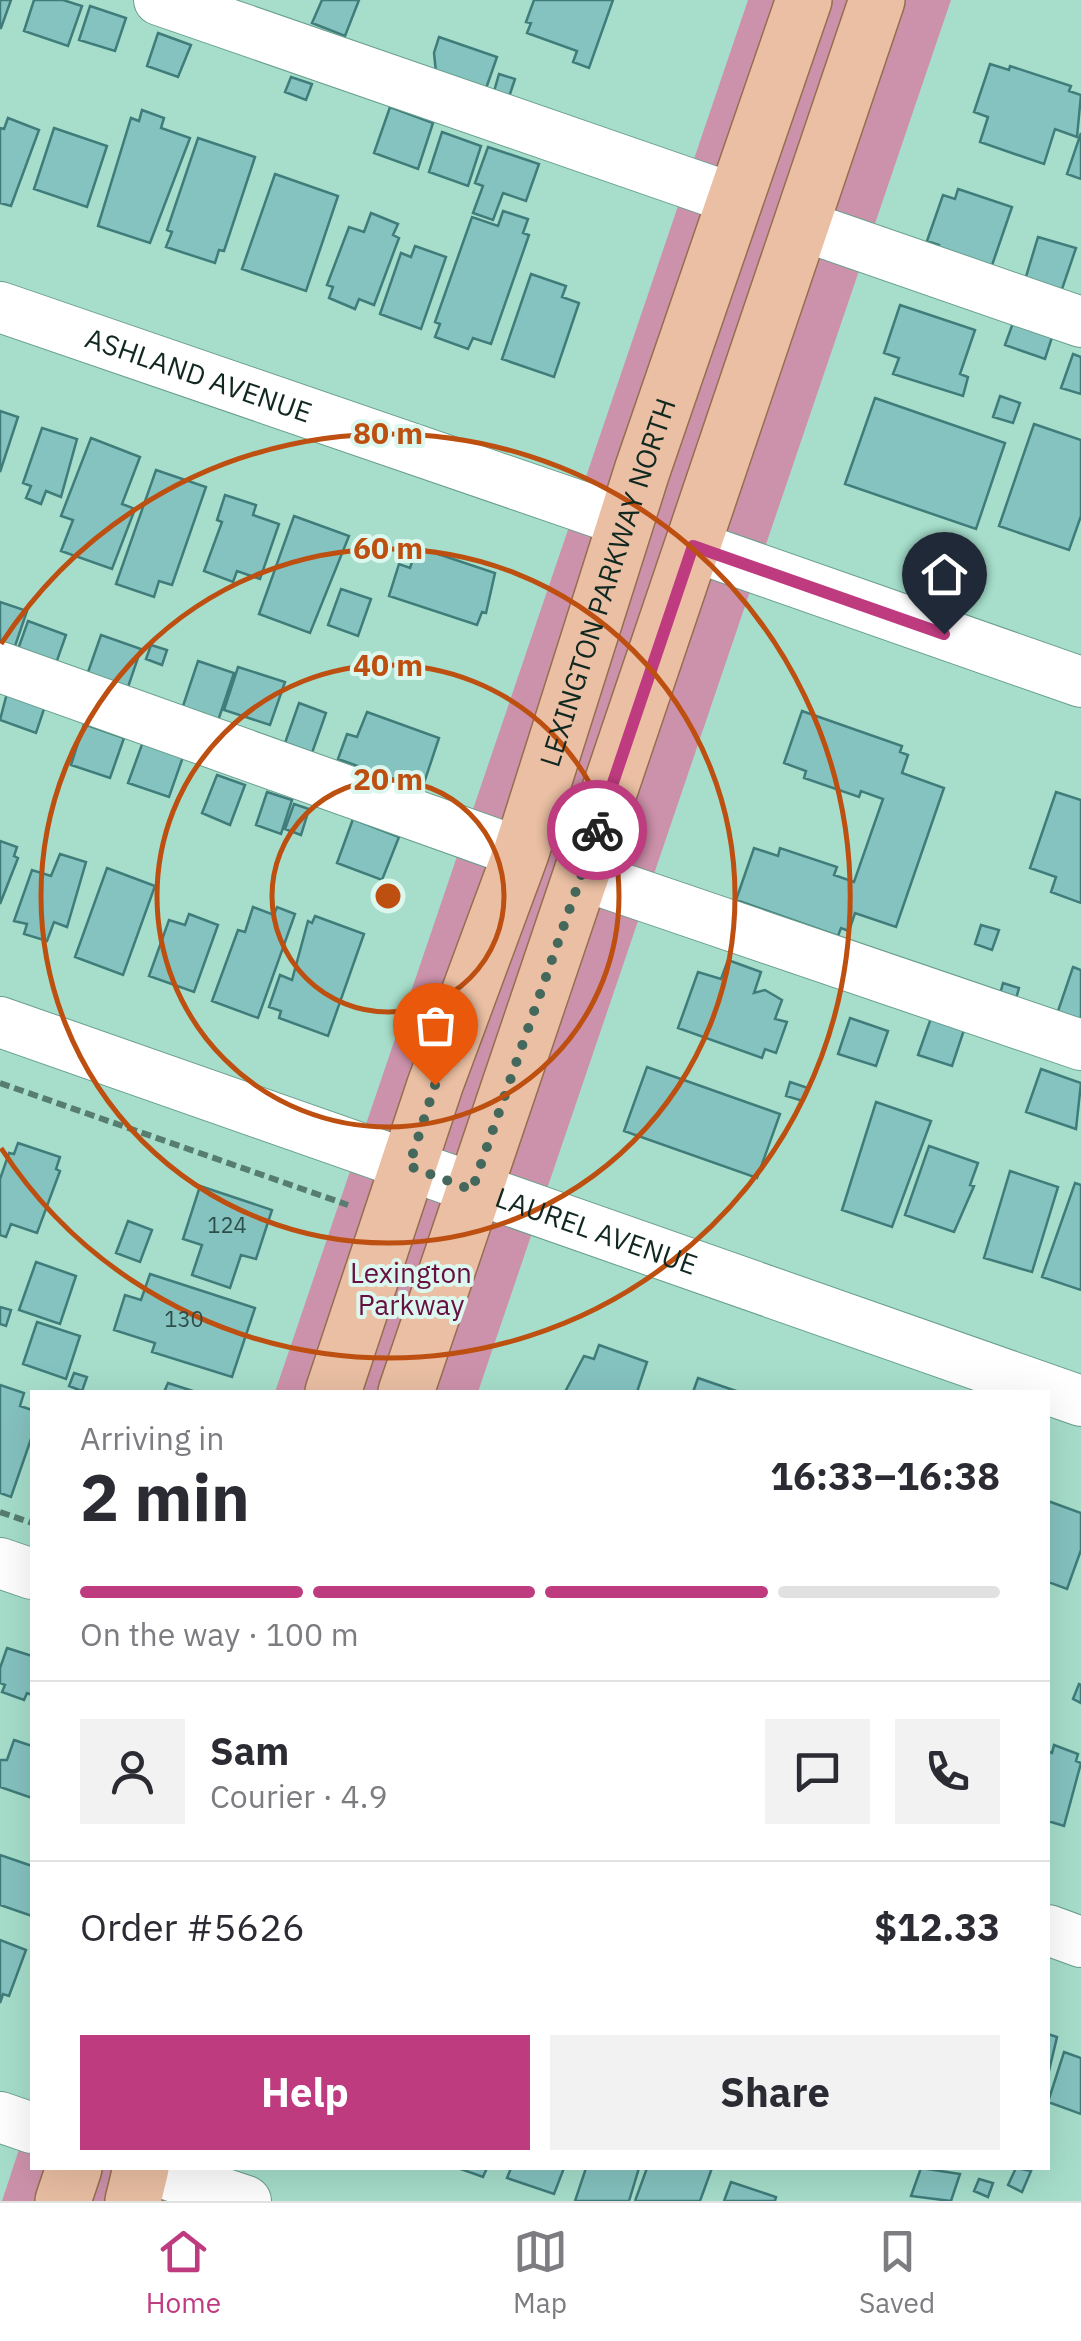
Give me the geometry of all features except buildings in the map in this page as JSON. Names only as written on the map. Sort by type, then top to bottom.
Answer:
[{"type":"main road","name":"LEXINGTON PARKWAY NORTH","points":[[335,1390],[409,1166],[521,853],[626,522],[804,0]]},
{"type":"main road","points":[[407,1390],[877,0]]},
{"type":"main road","points":[[63,2201],[73,2170]]},
{"type":"main road","points":[[133,2201],[143,2170]]},
{"type":"street","points":[[159,0],[734,199]]},
{"type":"street","points":[[801,225],[1081,322]]},
{"type":"street","name":"ASHLAND AVENUE","points":[[0,307],[626,522]]},
{"type":"street","points":[[693,546],[1081,682]]},
{"type":"street","points":[[0,667],[521,853]]},
{"type":"street","points":[[582,875],[1081,1045]]},
{"type":"street","name":"LAUREL AVENUE","points":[[0,1022],[1049,1390]]},
{"type":"street","name":"LAUREL AVENUE","points":[[1050,1390],[1081,1401]]},
{"type":"street","points":[[0,1563],[30,1573]]},
{"type":"street","points":[[1050,1931],[1081,1942]]},
{"type":"street","points":[[0,2117],[30,2127]]},
{"type":"street","points":[[150,2170],[246,2201]]},
{"type":"path","points":[[0,1084],[363,1207]]},
{"type":"path","points":[[0,1512],[30,1522]]},
{"type":"green space","name":"Lexington Parkway","points":[[748,0],[951,0],[479,1390],[276,1390]]},
{"type":"green space","points":[[30,2116],[30,2170],[214,2170],[204,2201],[2,2201]]},
{"type":"way so far","points":[[435,1085],[409,1166],[472,1190],[597,830]]},
{"type":"route","points":[[597,830],[693,546],[944,634]]}]
